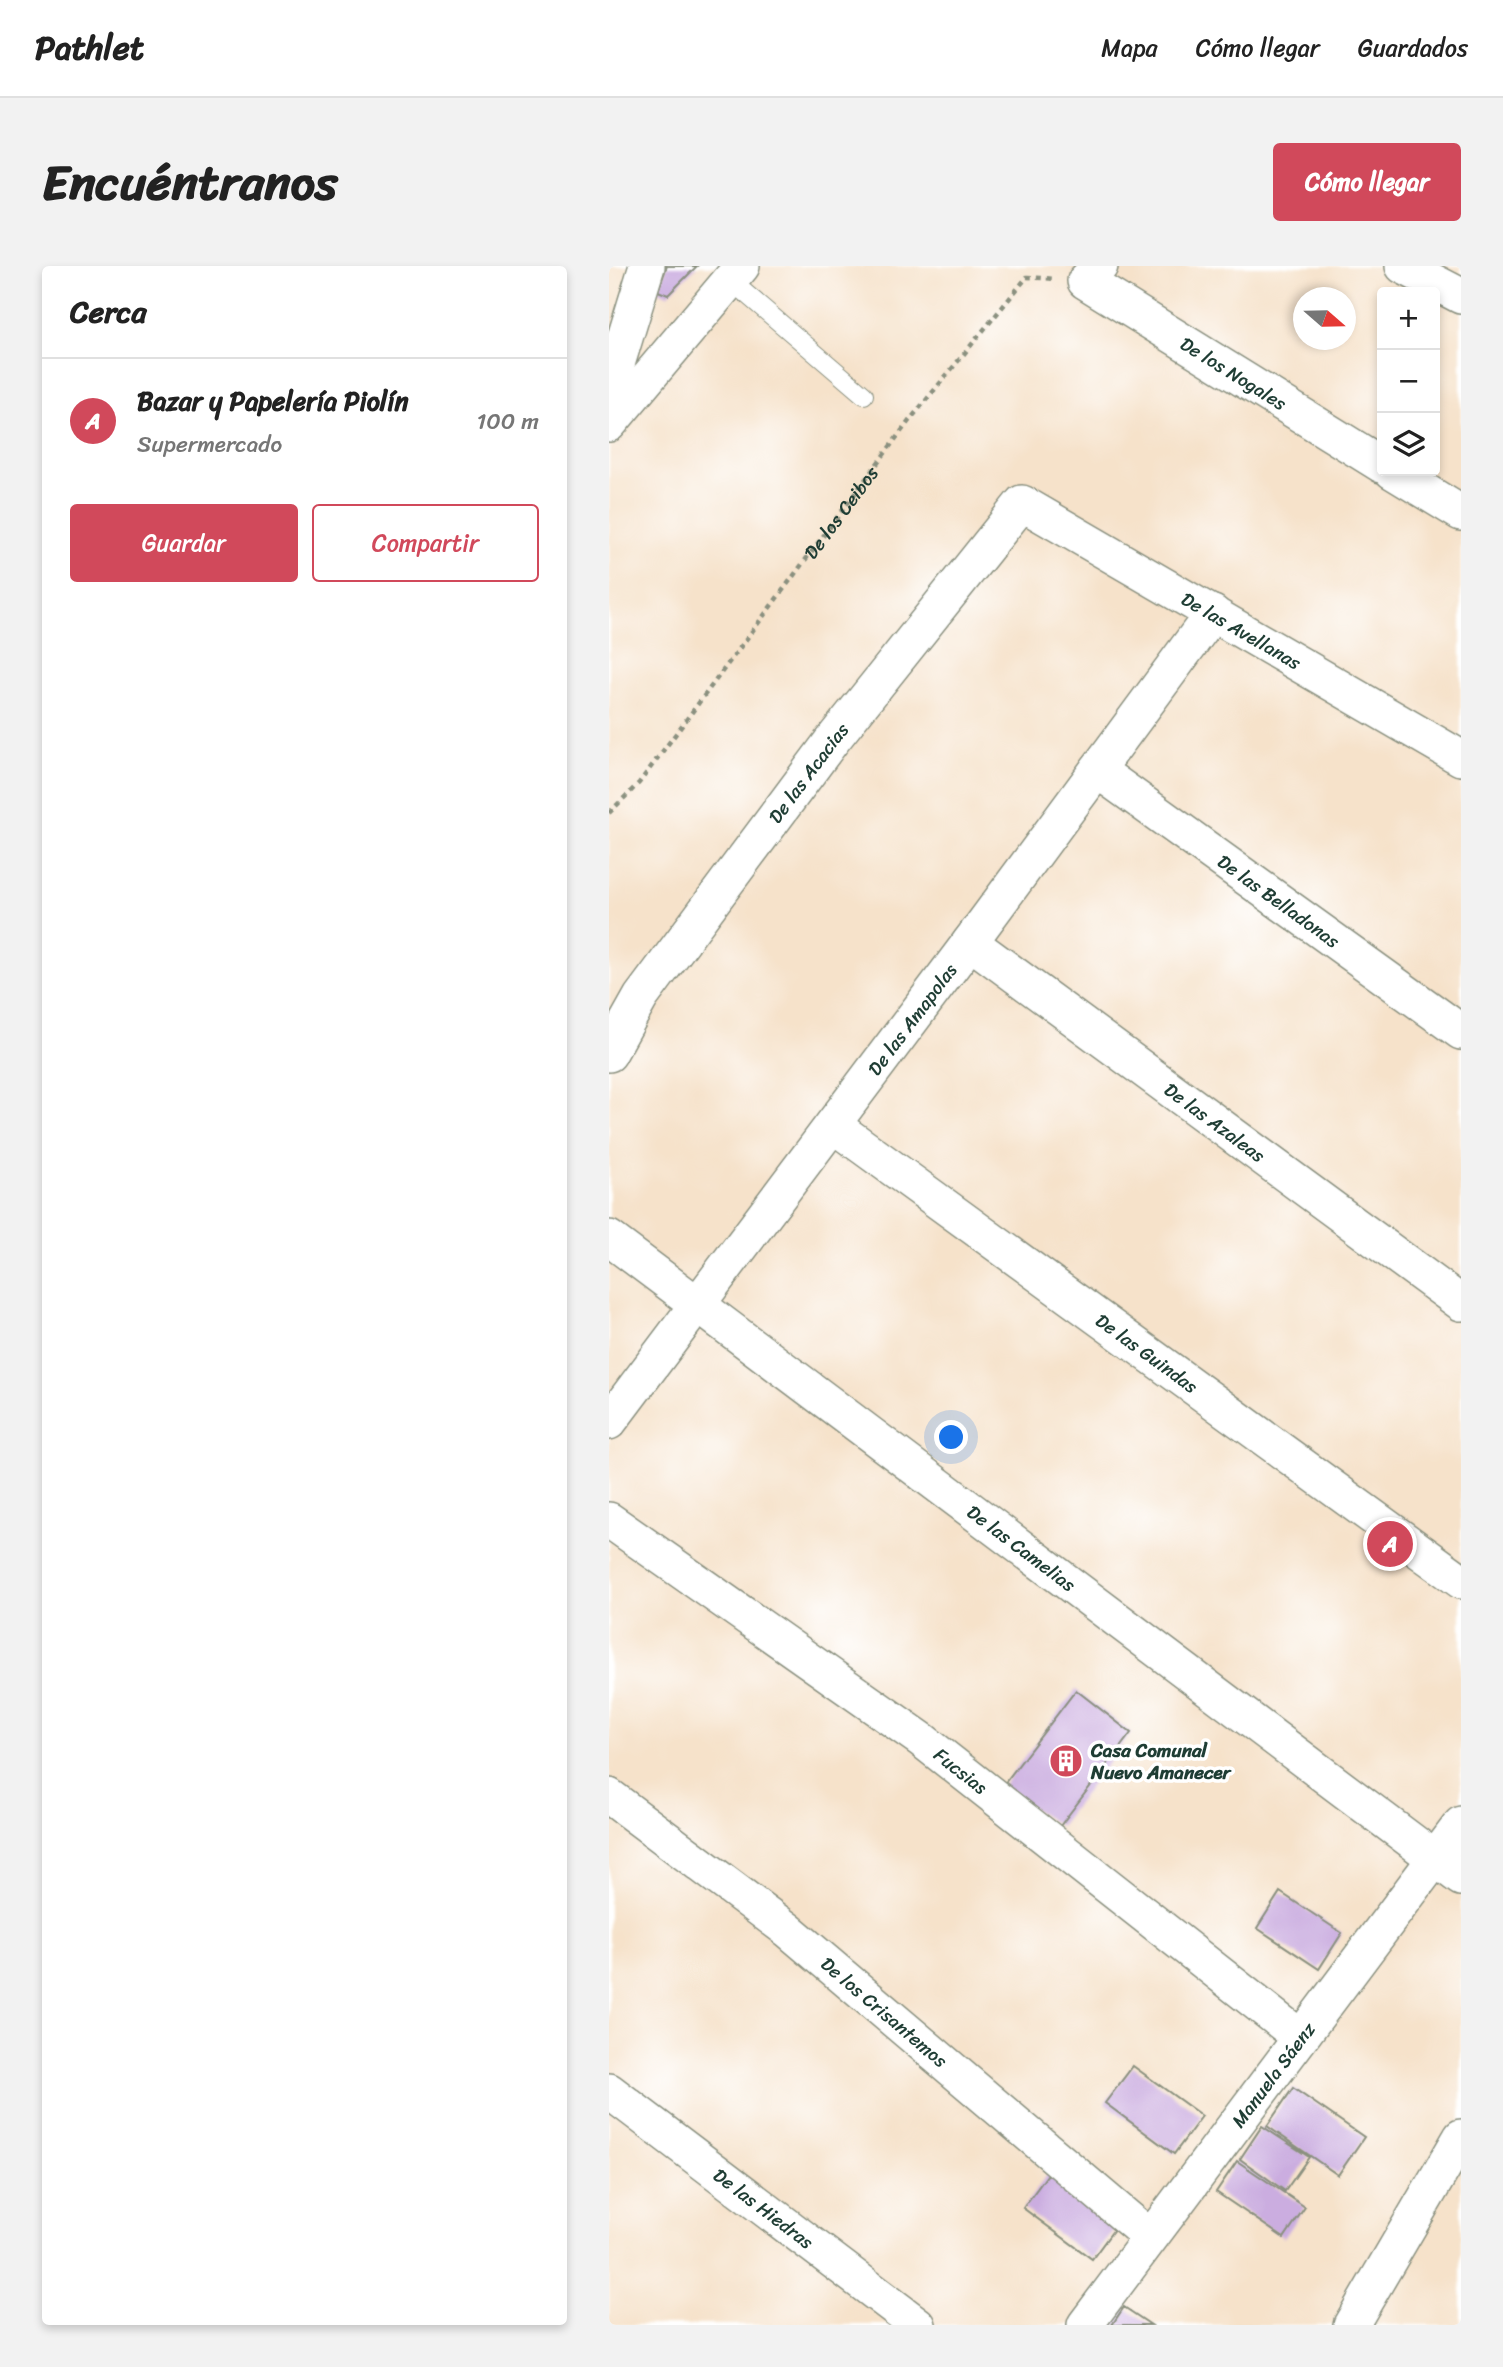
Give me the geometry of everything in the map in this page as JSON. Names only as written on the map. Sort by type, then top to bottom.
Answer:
[{"type":"street","points":[[609,390],[647,266]]},
{"type":"street","points":[[1403,266],[1461,296]]},
{"type":"street","points":[[609,424],[736,273]]},
{"type":"street","name":"De los Nogales","points":[[1092,274],[1377,462]]},
{"type":"street","points":[[1400,476],[1461,513]]},
{"type":"street","name":"De las Avellanas","points":[[1022,503],[1461,758]]},
{"type":"street","name":"De las Acacias","points":[[609,1054],[641,997],[831,742],[1022,503]]},
{"type":"street","name":"De las Amapolas","points":[[609,1422],[970,942],[1213,613]]},
{"type":"street","name":"De las Belladonas","points":[[1097,770],[1461,1032]]},
{"type":"street","name":"De las Azaleas","points":[[970,942],[1461,1303]]},
{"type":"street","name":"De las Guindas","points":[[833,1125],[1461,1581]]},
{"type":"street","name":"De las Camelias","points":[[609,1238],[1448,1869]]},
{"type":"street","name":"Fucsias","points":[[609,1520],[922,1740],[1300,2037]]},
{"type":"street","name":"De los Crisantemos","points":[[609,1796],[788,1930],[1150,2238]]},
{"type":"street","name":"Manuela Sáenz","points":[[1085,2325],[1300,2037],[1448,1869],[1461,1824]]},
{"type":"street","name":"De las Hiedras","points":[[609,2091],[918,2325]]},
{"type":"street","points":[[1350,2325],[1461,2137]]},
{"type":"lane","points":[[736,273],[864,395]]},
{"type":"path","name":"De los Ceibos","points":[[609,813],[639,783],[909,421],[1027,277],[1092,274]]},
{"type":"building","points":[[667,266],[697,266],[668,295],[658,291]]},
{"type":"building","name":"Casa Comunal Nuevo Amanecer","points":[[1076,1690],[1131,1733],[1060,1826],[1001,1788]]},
{"type":"building","points":[[1280,1892],[1342,1933],[1319,1969],[1257,1928]]},
{"type":"building","points":[[1133,2066],[1202,2116],[1174,2154],[1105,2103]]},
{"type":"building","points":[[1293,2088],[1364,2137],[1338,2175],[1267,2126]]},
{"type":"building","points":[[1262,2126],[1309,2157],[1285,2191],[1240,2159]]},
{"type":"building","points":[[1237,2161],[1305,2207],[1284,2238],[1216,2192]]},
{"type":"building","points":[[1048,2174],[1117,2225],[1092,2259],[1023,2208]]},
{"type":"building","points":[[1124,2307],[1151,2325],[1112,2325]]},
{"type":"place","name":"Bazar y Papelería Piolín","points":[[1390,1544]]},
{"type":"place","name":"Casa Comunal Nuevo Amanecer","points":[[1066,1761]]}]
